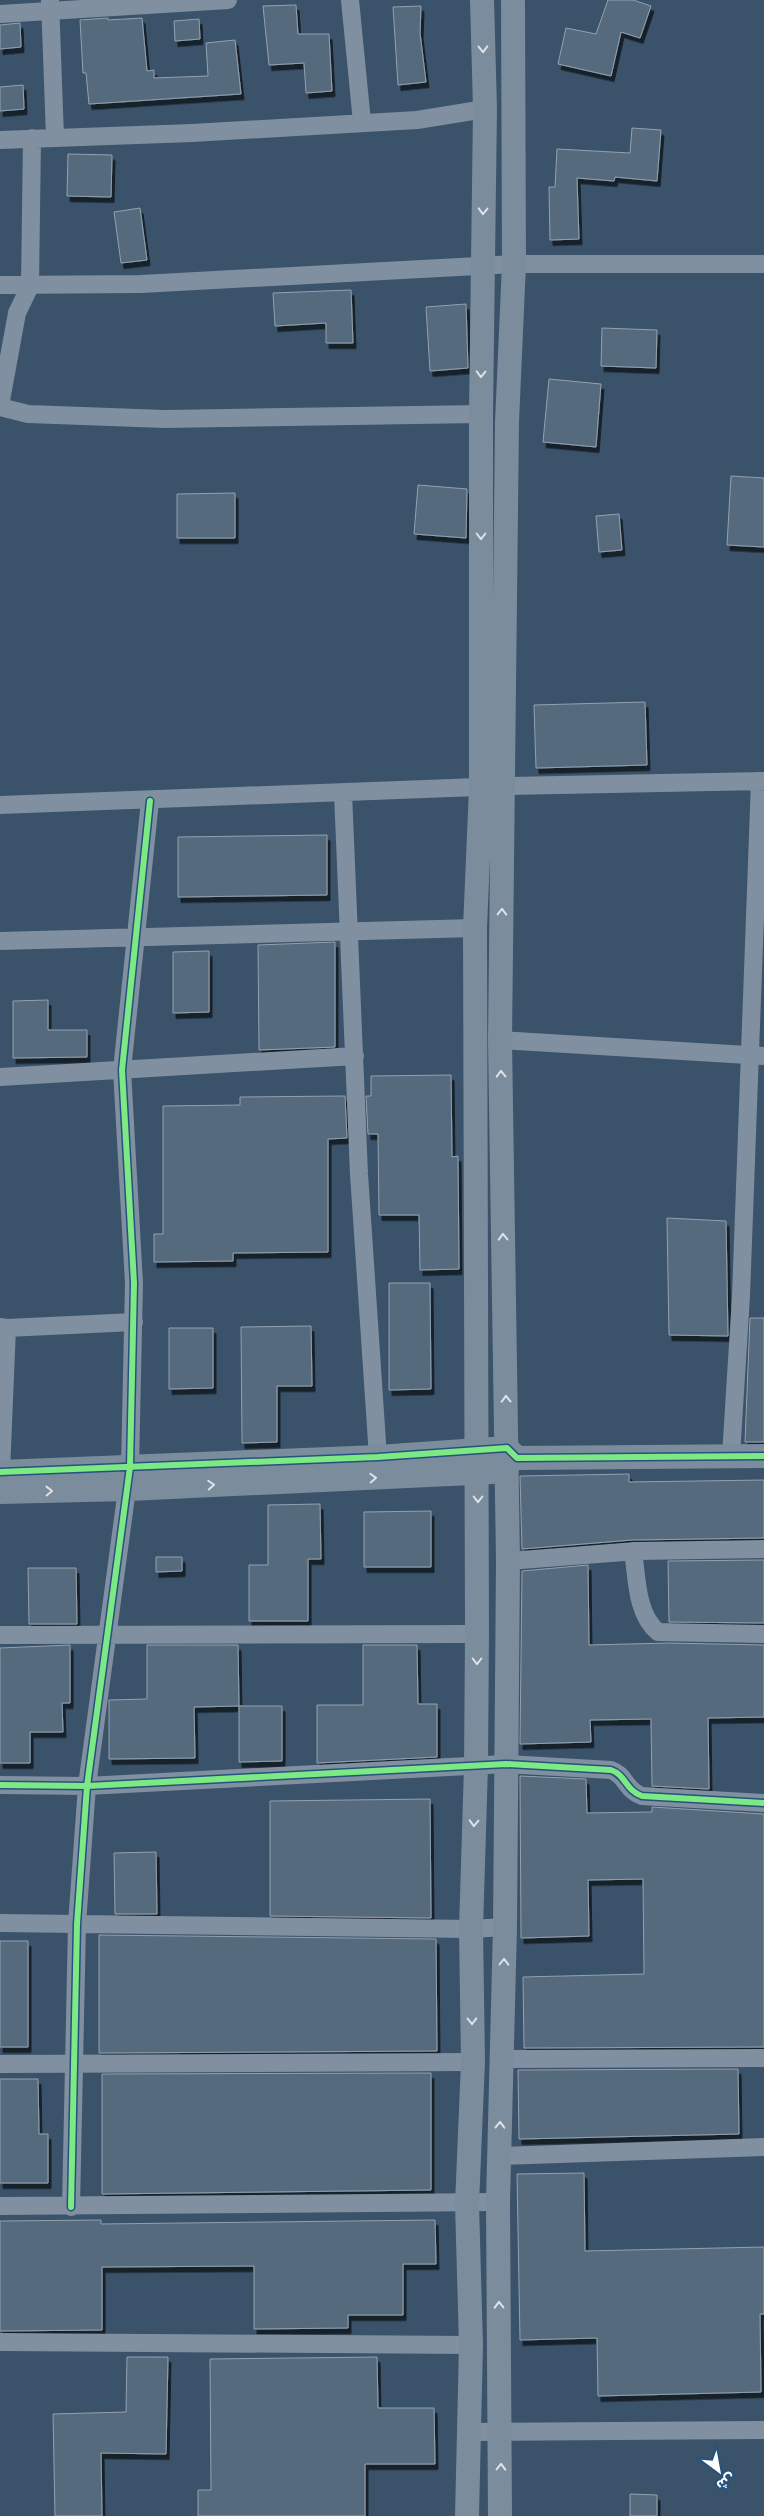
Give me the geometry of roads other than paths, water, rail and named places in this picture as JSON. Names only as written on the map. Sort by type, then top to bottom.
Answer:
[{"type":"main road","points":[[482,0],[485,110],[481,414],[500,1040],[510,1459],[504,1926],[498,2202],[501,2430],[500,2516]]},
{"type":"main road","points":[[468,2516],[471,2345],[467,2204],[473,2062],[471,1929],[476,1766],[478,1474],[475,928],[492,787],[514,264],[513,0]]},
{"type":"main road","points":[[0,1492],[129,1478],[477,1450],[510,1459],[764,1456]]},
{"type":"main road","points":[[0,1472],[129,1478],[478,1474],[510,1459]]},
{"type":"street","points":[[0,14],[50,5],[228,0]]},
{"type":"street","points":[[350,0],[362,122]]},
{"type":"street","points":[[50,5],[55,137]]},
{"type":"street","points":[[0,140],[192,133],[417,120],[485,110]]},
{"type":"street","points":[[32,138],[30,286],[17,313],[12,331],[0,407],[28,414],[165,419],[481,414]]},
{"type":"street","points":[[0,285],[141,284],[514,264],[764,264]]},
{"type":"street","points":[[0,805],[492,787],[762,781],[757,1056],[731,1456]]},
{"type":"street","points":[[343,793],[359,1174],[378,1457]]},
{"type":"street","points":[[71,2207],[72,2064],[77,1924],[87,1786],[129,1478],[134,1322],[122,1070],[134,936],[150,801]]},
{"type":"street","points":[[0,941],[475,928]]},
{"type":"street","points":[[500,1040],[757,1056]]},
{"type":"street","points":[[0,1077],[355,1056]]},
{"type":"street","points":[[0,1472],[3,1327],[134,1322]]},
{"type":"street","points":[[508,1561],[633,1551],[764,1549]]},
{"type":"street","points":[[633,1551],[643,1608],[647,1620],[658,1632],[764,1634]]},
{"type":"street","points":[[0,1635],[107,1633],[477,1634]]},
{"type":"street","points":[[0,1785],[87,1786],[506,1764],[611,1770],[621,1775],[629,1789],[642,1796],[764,1803]]},
{"type":"street","points":[[0,1923],[471,1929],[504,1926]]},
{"type":"street","points":[[501,2058],[764,2058]]},
{"type":"street","points":[[0,2064],[473,2062]]},
{"type":"street","points":[[500,2156],[764,2147]]},
{"type":"street","points":[[0,2206],[467,2204],[498,2202]]},
{"type":"street","points":[[0,2342],[471,2345]]},
{"type":"street","points":[[468,2432],[501,2430],[764,2430]]}]
